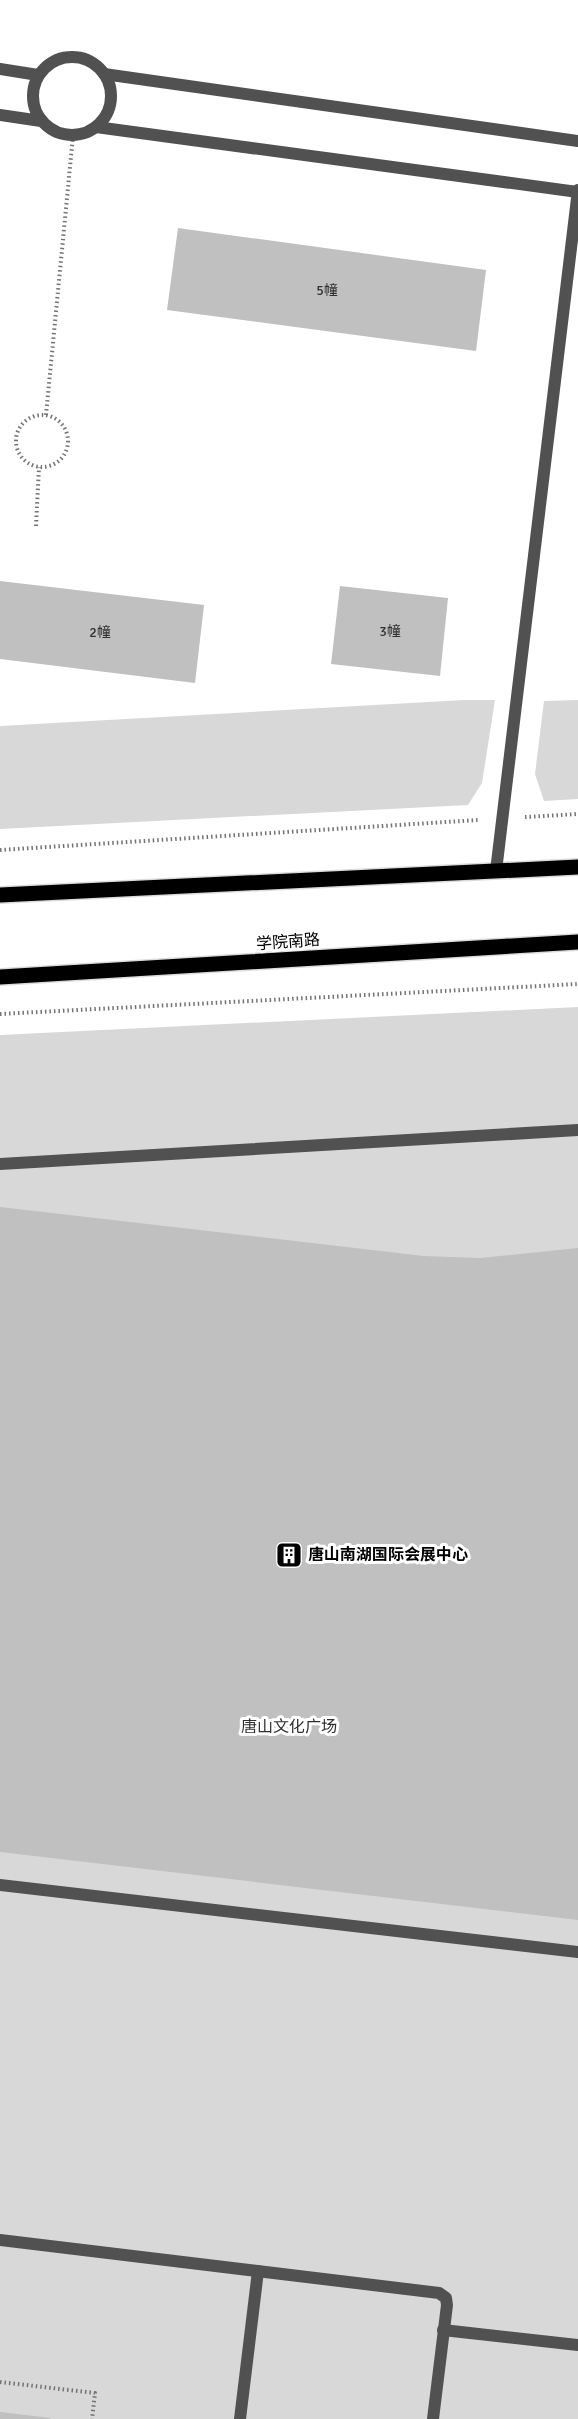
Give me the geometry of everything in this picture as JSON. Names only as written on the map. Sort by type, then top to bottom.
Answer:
[{"type":"main road","points":[[0,895],[578,867]]},
{"type":"main road","name":"学院南路","points":[[0,977],[578,942]]},
{"type":"street","points":[[96,128],[109,108],[111,96],[104,74],[95,64],[84,58],[71,56],[52,62],[38,75],[33,86],[32,98],[41,121],[50,129],[61,134],[85,133],[96,128],[578,191],[496,872]]},
{"type":"street","points":[[0,69],[38,75]]},
{"type":"street","points":[[104,74],[578,141]]},
{"type":"street","points":[[0,115],[41,121]]},
{"type":"street","points":[[0,1164],[578,1130]]},
{"type":"street","points":[[0,1885],[578,1952]]},
{"type":"street","points":[[0,2240],[439,2293],[446,2298],[447,2305],[433,2419]]},
{"type":"street","points":[[240,2419],[258,2271]]},
{"type":"street","points":[[443,2330],[578,2345]]},
{"type":"path","points":[[46,415],[73,135]]},
{"type":"path","points":[[37,415],[46,415],[61,423],[66,430],[68,447],[58,462],[51,466],[39,467],[26,462],[20,455],[16,448],[16,439],[22,424],[37,415]]},
{"type":"path","points":[[36,526],[39,467]]},
{"type":"path","points":[[0,850],[578,814]]},
{"type":"path","points":[[0,1014],[578,984]]},
{"type":"path","points":[[0,2382],[95,2393],[92,2419]]},
{"type":"green space","points":[[495,700],[482,783],[468,805],[0,829],[0,726]]},
{"type":"green space","points":[[578,700],[578,799],[544,801],[535,774],[544,701]]},
{"type":"green space","name":"唐山文化广场","points":[[578,1007],[578,2419],[0,2419],[0,1035]]},
{"type":"building","points":[[178,228],[486,270],[476,351],[167,310]]},
{"type":"building","points":[[0,581],[204,605],[195,683],[0,659]]},
{"type":"building","points":[[340,586],[448,598],[440,676],[331,664]]},
{"type":"building","name":"唐山南湖国际会展中心","points":[[0,1207],[424,1256],[480,1258],[578,1248],[578,1920],[0,1852]]},
{"type":"building","points":[[0,2412],[51,2418],[0,2419]]},
{"type":"place","name":"唐山南湖国际会展中心","points":[[289,1555]]}]
